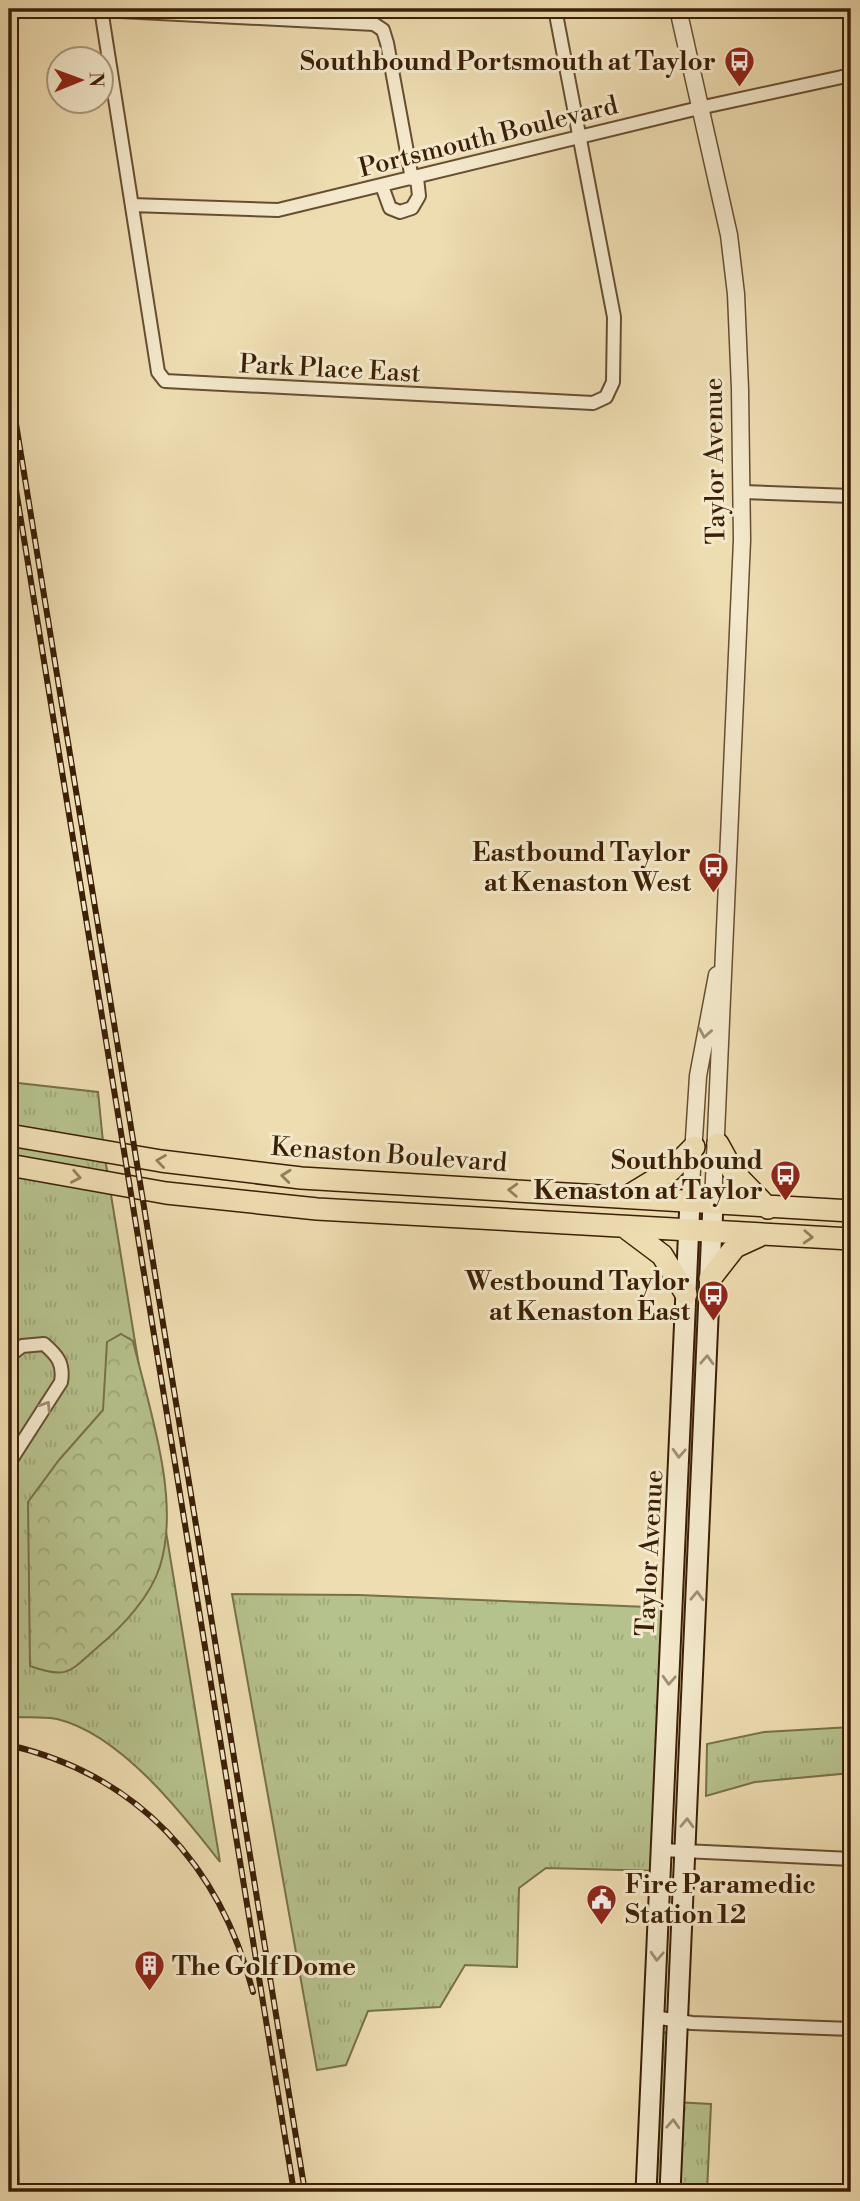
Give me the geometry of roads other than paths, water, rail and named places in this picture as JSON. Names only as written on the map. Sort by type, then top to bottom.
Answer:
[{"type":"main road","name":"Kenaston Boulevard","points":[[9,1135],[161,1161],[301,1178],[630,1195],[768,1208],[851,1211]]},
{"type":"main road","points":[[718,1144],[734,1173],[768,1208]]},
{"type":"main road","points":[[630,1195],[671,1170],[694,1147]]},
{"type":"main road","points":[[9,1164],[109,1184],[232,1200],[372,1213],[851,1239]]},
{"type":"main road","name":"Taylor Avenue","points":[[646,2192],[690,1201]]},
{"type":"main road","name":"Taylor Avenue","points":[[670,2192],[713,1203]]},
{"type":"main road","points":[[624,1227],[644,1238],[662,1255],[686,1294]]},
{"type":"main road","points":[[710,1279],[735,1247],[765,1235]]},
{"type":"street","points":[[101,9],[374,24],[383,30],[387,43],[419,196],[412,208],[400,212],[390,208],[382,186]]},
{"type":"street","name":"Park Place East","points":[[101,9],[158,372],[165,381],[593,403],[606,397],[613,382],[614,317],[580,137]]},
{"type":"street","points":[[555,9],[580,137]]},
{"type":"street","name":"Taylor Avenue","points":[[678,9],[729,235],[736,294],[743,492],[718,1144],[713,1203]]},
{"type":"street","name":"Portsmouth Boulevard","points":[[132,205],[278,210],[699,108],[851,75]]},
{"type":"street","points":[[743,492],[851,496]]},
{"type":"street","name":"Taylor Avenue","points":[[690,1201],[698,1076],[727,918]]},
{"type":"street","points":[[9,1356],[22,1346],[44,1344],[57,1355],[63,1371],[55,1393],[9,1463]]},
{"type":"street","points":[[662,1850],[851,1858]]},
{"type":"street","points":[[9,1976],[12,2192]]},
{"type":"street","points":[[654,2017],[678,2021],[851,2029]]},
{"type":"street","points":[[821,2192],[830,2192]]},
{"type":"railway","points":[[9,381],[305,2192]]},
{"type":"railway","points":[[9,447],[294,2192]]},
{"type":"railway","points":[[9,1745],[55,1759],[97,1778],[134,1803],[167,1832],[195,1866],[219,1904],[238,1946],[253,1992]]},
{"type":"place","name":"Southbound Portsmouth at Taylor","points":[[739,88]]},
{"type":"place","name":"Eastbound Taylor at Kenaston West","points":[[714,894]]},
{"type":"place","name":"Southbound Kenaston at Taylor","points":[[786,1202]]},
{"type":"place","name":"Westbound Taylor at Kenaston East","points":[[713,1323]]},
{"type":"place","name":"Fire Paramedic Station 12","points":[[602,1926]]},
{"type":"place","name":"The Golf Dome","points":[[149,1993]]}]
